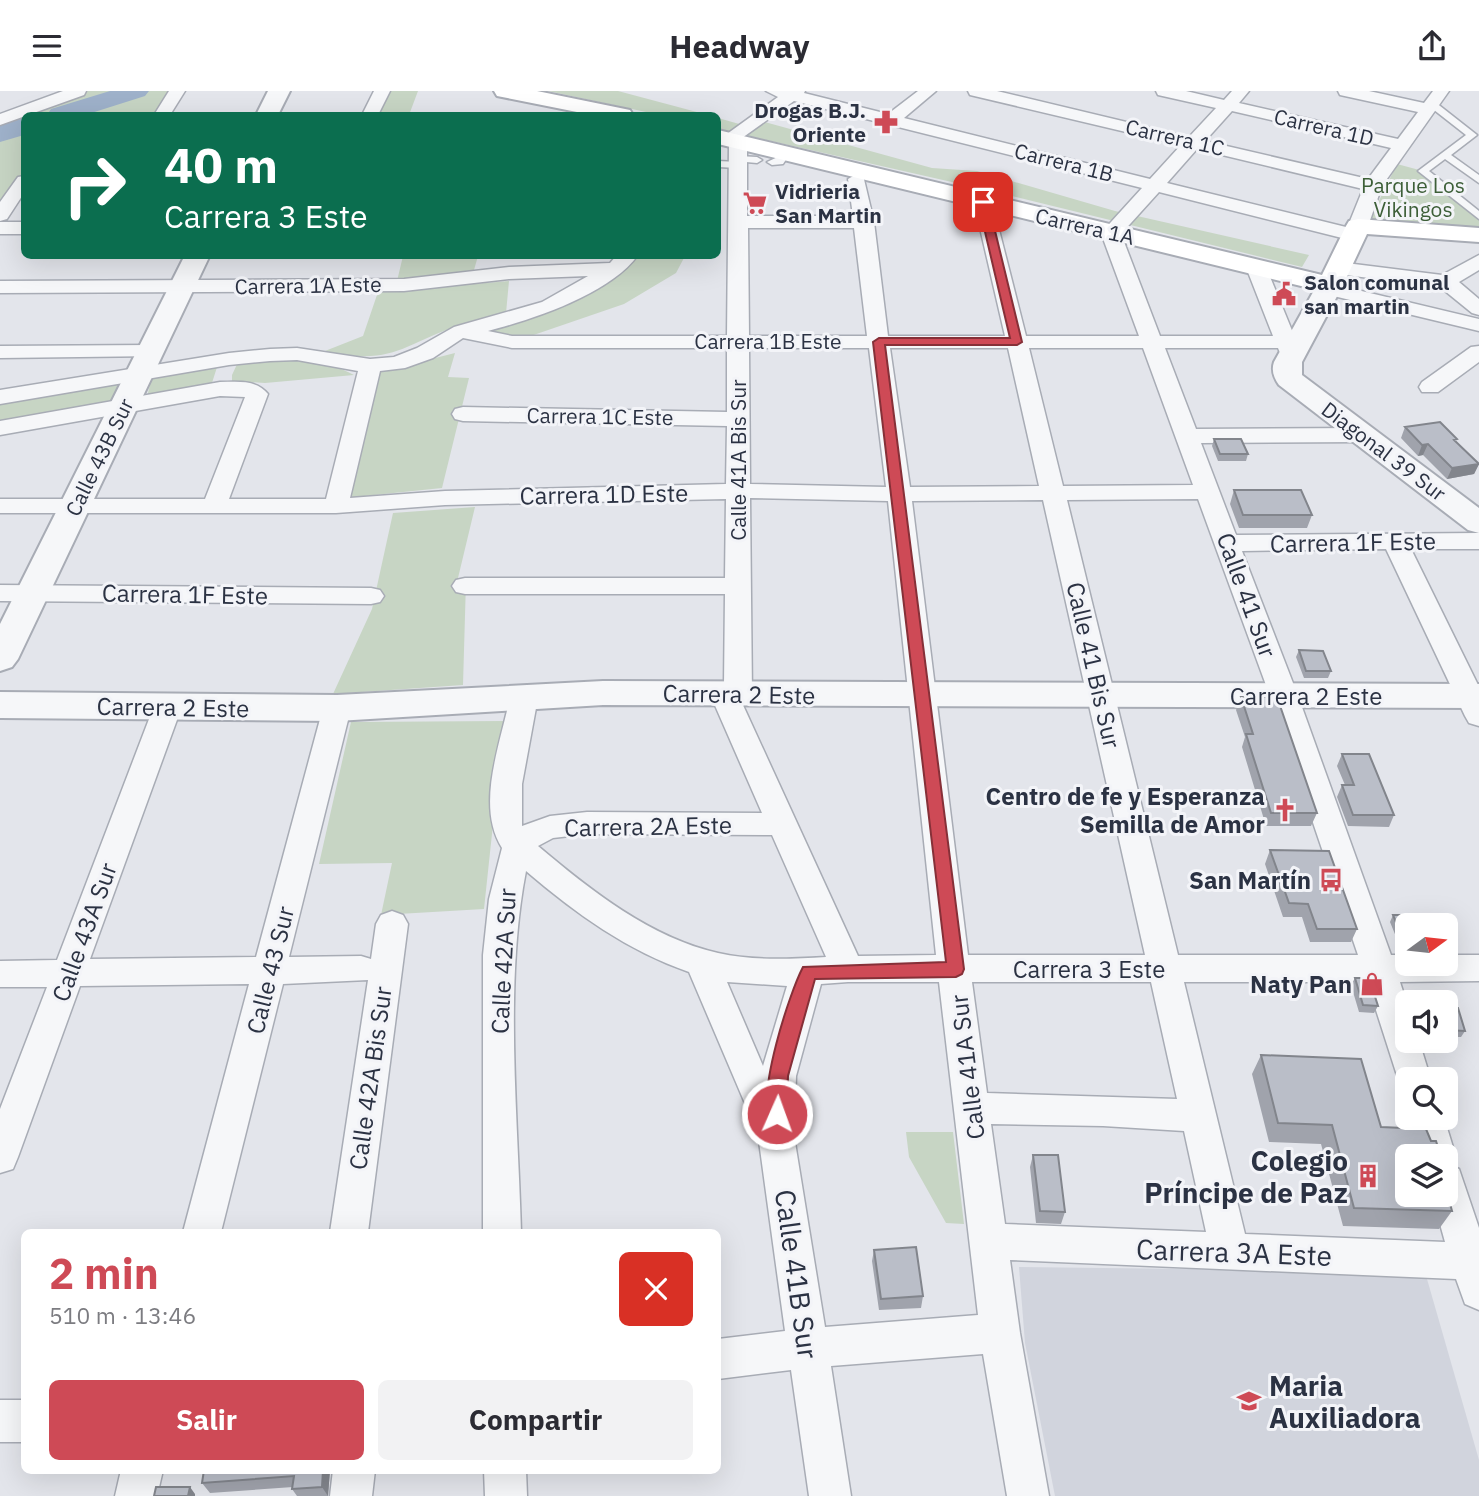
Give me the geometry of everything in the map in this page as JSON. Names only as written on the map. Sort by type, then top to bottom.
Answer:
[{"type":"main road","points":[[505,91],[594,112]]},
{"type":"main road","name":"Carrera 1A","points":[[734,152],[983,202],[1256,267],[1332,281]]},
{"type":"main road","points":[[1332,281],[1356,230]]},
{"type":"main road","name":"Carrera 1B","points":[[1356,230],[1479,235]]},
{"type":"street","points":[[22,112],[78,91]]},
{"type":"street","points":[[164,112],[177,91]]},
{"type":"street","points":[[268,112],[279,91]]},
{"type":"street","points":[[372,112],[382,91]]},
{"type":"street","points":[[891,120],[928,91]]},
{"type":"street","name":"Carrera 1C","points":[[976,91],[1373,186]]},
{"type":"street","name":"Carrera 1D","points":[[1164,91],[1402,145]]},
{"type":"street","points":[[1111,233],[1241,91]]},
{"type":"street","points":[[1346,91],[1434,101],[1373,186],[1356,230]]},
{"type":"street","points":[[734,152],[787,92]]},
{"type":"street","name":"Carrera 1B","points":[[787,92],[891,120],[1356,230]]},
{"type":"street","points":[[26,95],[44,104]]},
{"type":"street","points":[[0,120],[21,112]]},
{"type":"street","name":"Calle 41A Bis Sur","points":[[734,152],[732,219],[739,341],[738,586],[731,694],[782,824],[848,969]]},
{"type":"street","name":"Calle 41A Sur","points":[[857,179],[899,494],[1000,1333],[1028,1496]]},
{"type":"street","points":[[0,215],[21,185]]},
{"type":"street","name":"Calle 41 Bis Sur","points":[[983,202],[1102,696],[1230,1252]]},
{"type":"street","points":[[732,219],[864,222]]},
{"type":"street","points":[[0,229],[21,228]]},
{"type":"street","name":"Calle 41 Sur","points":[[1111,233],[1284,696],[1380,968],[1410,1067]]},
{"type":"street","name":"Calle 43B Sur","points":[[0,659],[196,259]]},
{"type":"street","points":[[1332,281],[1446,282],[1479,261]]},
{"type":"street","points":[[0,352],[145,363],[297,354],[370,366],[414,358],[461,331],[549,306],[622,262]]},
{"type":"street","name":"Carrera 1A Este","points":[[0,287],[404,285],[622,262]]},
{"type":"street","points":[[1256,267],[1289,359]]},
{"type":"street","points":[[1332,281],[1479,325]]},
{"type":"street","points":[[1289,359],[1332,281]]},
{"type":"street","points":[[1446,282],[1479,309]]},
{"type":"street","name":"Carrera 1B Este","points":[[461,331],[512,342],[1153,342],[1289,359]]},
{"type":"street","points":[[1430,387],[1479,352]]},
{"type":"street","points":[[220,389],[229,359]]},
{"type":"street","name":"Diagonal 39 Sur","points":[[1289,359],[1362,435],[1477,522]]},
{"type":"street","points":[[0,397],[145,363]]},
{"type":"street","points":[[336,506],[370,366]]},
{"type":"street","points":[[0,428],[220,389],[245,388],[257,394],[214,506]]},
{"type":"street","name":"Carrera 1C Este","points":[[463,414],[737,419]]},
{"type":"street","points":[[1188,436],[1362,435]]},
{"type":"street","name":"Carrera 1D Este","points":[[0,506],[336,506],[445,498],[738,491],[899,494],[1209,492]]},
{"type":"street","name":"Carrera 1F Este","points":[[1227,543],[1394,541],[1477,522]]},
{"type":"street","points":[[1394,541],[1476,702]]},
{"type":"street","points":[[465,586],[738,586]]},
{"type":"street","name":"Carrera 1F Este","points":[[0,593],[371,596]]},
{"type":"street","name":"Carrera 2 Este","points":[[0,705],[337,708],[603,693],[1284,696],[1476,702]]},
{"type":"street","points":[[518,845],[507,829],[505,808],[524,697]]},
{"type":"street","name":"Calle 43A Sur","points":[[0,1157],[168,706]]},
{"type":"street","name":"Calle 43 Sur","points":[[203,1229],[337,708]]},
{"type":"street","name":"Carrera 2A Este","points":[[518,845],[534,833],[550,827],[587,823],[782,824]]},
{"type":"street","name":"Carrera 3 Este","points":[[518,845],[567,887],[625,927],[720,967],[810,972],[848,969],[1479,968]]},
{"type":"street","name":"Calle 42A Sur","points":[[502,1229],[498,1019],[502,917],[508,877],[518,845]]},
{"type":"street","name":"Calle 42A Bis Sur","points":[[349,1229],[392,924]]},
{"type":"street","points":[[701,961],[776,1136]]},
{"type":"street","points":[[0,974],[361,969]]},
{"type":"street","name":"Calle 41B Sur","points":[[810,972],[802,989],[778,1076],[776,1136],[830,1496]]},
{"type":"street","points":[[972,1108],[1103,1110],[1199,1116]]},
{"type":"street","points":[[1455,1207],[1476,1272]]},
{"type":"street","name":"Carrera 3A Este","points":[[989,1241],[1230,1252],[1476,1272]]},
{"type":"street","points":[[721,1359],[807,1348],[1000,1333]]},
{"type":"street","points":[[0,1421],[21,1422]]},
{"type":"street","points":[[136,1496],[141,1474]]},
{"type":"street","points":[[351,1496],[354,1474]]},
{"type":"street","points":[[505,1474],[506,1496]]},
{"type":"lane","points":[[1434,101],[1472,135],[1423,171],[1479,216]]},
{"type":"lane","points":[[1446,155],[1479,180]]},
{"type":"shaded area","name":"Maria Auxiliadora","points":[[1019,1267],[1425,1272],[1479,1460],[1479,1496],[1055,1496],[1025,1343]]},
{"type":"green space","points":[[88,91],[171,91],[158,112],[30,112]]},
{"type":"green space","points":[[388,91],[418,91],[410,112],[378,112]]},
{"type":"green space","points":[[548,91],[618,91],[697,112],[646,112]]},
{"type":"green space","points":[[21,115],[21,178],[0,204],[0,123]]},
{"type":"green space","points":[[721,119],[750,127],[761,121],[932,168],[977,171],[1115,211],[1309,255],[1302,267],[996,192],[721,130]]},
{"type":"green space","name":"Parque Los Vikingos","points":[[1397,164],[1423,171],[1479,217],[1479,229],[1369,221]]},
{"type":"green space","points":[[402,259],[477,259],[474,270],[435,279],[397,281]]},
{"type":"green space","points":[[635,259],[683,259],[676,273],[624,304],[519,340],[482,331],[565,302],[622,270]]},
{"type":"green space","points":[[509,281],[506,313],[459,325],[381,355],[347,355],[325,351],[363,336],[378,292]]},
{"type":"green space","points":[[455,353],[448,377],[469,378],[442,488],[345,498],[372,374]]},
{"type":"green space","points":[[263,357],[321,363],[354,375],[265,383],[232,381],[239,360]]},
{"type":"green space","points":[[218,364],[211,386],[147,397],[152,376]]},
{"type":"green space","points":[[126,380],[114,402],[0,424],[0,400]]},
{"type":"green space","points":[[475,507],[458,578],[466,581],[463,685],[333,694],[372,609],[393,513]]},
{"type":"green space","points":[[504,721],[484,909],[381,915],[392,863],[319,864],[351,722]]},
{"type":"green space","points":[[906,1132],[953,1132],[964,1224],[946,1223],[909,1157]]},
{"type":"building","points":[[1440,422],[1479,464],[1452,468],[1428,444],[1422,445],[1405,427]]},
{"type":"building","points":[[1214,439],[1241,439],[1248,454],[1220,454]]},
{"type":"building","points":[[1234,490],[1301,490],[1312,515],[1243,515]]},
{"type":"building","points":[[1299,650],[1323,651],[1331,671],[1306,671]]},
{"type":"building","points":[[1241,697],[1277,697],[1317,813],[1271,813],[1246,734],[1253,734]]},
{"type":"building","points":[[1342,754],[1369,754],[1394,815],[1353,815],[1342,785],[1354,785]]},
{"type":"building","points":[[1270,850],[1329,851],[1357,929],[1317,929],[1308,904],[1289,903]]},
{"type":"building","points":[[1355,978],[1369,978],[1378,1006],[1363,1005]]},
{"type":"building","points":[[1458,1008],[1465,1031],[1458,1031]]},
{"type":"building","points":[[1261,1055],[1361,1059],[1381,1127],[1426,1130],[1431,1141],[1436,1141],[1437,1144],[1395,1144],[1395,1207],[1451,1207],[1452,1211],[1354,1208],[1332,1125],[1278,1123]]},
{"type":"building","points":[[1033,1155],[1058,1155],[1065,1212],[1040,1211]]},
{"type":"building","points":[[916,1247],[923,1296],[881,1299],[874,1250]]},
{"type":"building","points":[[203,1474],[323,1474],[322,1487],[292,1489],[294,1476],[202,1483]]},
{"type":"building","points":[[156,1487],[190,1487],[188,1496],[154,1496]]},
{"type":"waterway","points":[[70,112],[136,91]]},
{"type":"waterway","points":[[0,134],[21,127]]},
{"type":"place","name":"Drogas B.J. Oriente","points":[[886,122]]},
{"type":"place","name":"Vidrieria San Martin","points":[[755,203]]},
{"type":"place","name":"Salon comunal san martin","points":[[1284,294]]},
{"type":"place","name":"Centro de fe y Esperanza Semilla de Amor","points":[[1285,810]]},
{"type":"place","name":"San Martín","points":[[1331,880]]},
{"type":"place","name":"Naty Pan","points":[[1372,984]]},
{"type":"place","name":"Colegio Príncipe de Paz","points":[[1368,1176]]},
{"type":"place","name":"Maria Auxiliadora","points":[[1249,1401]]},
{"type":"route","points":[[777,1114],[778,1076],[802,989],[810,972],[848,969],[956,969],[951,948],[879,342],[1017,342],[983,202]]}]
